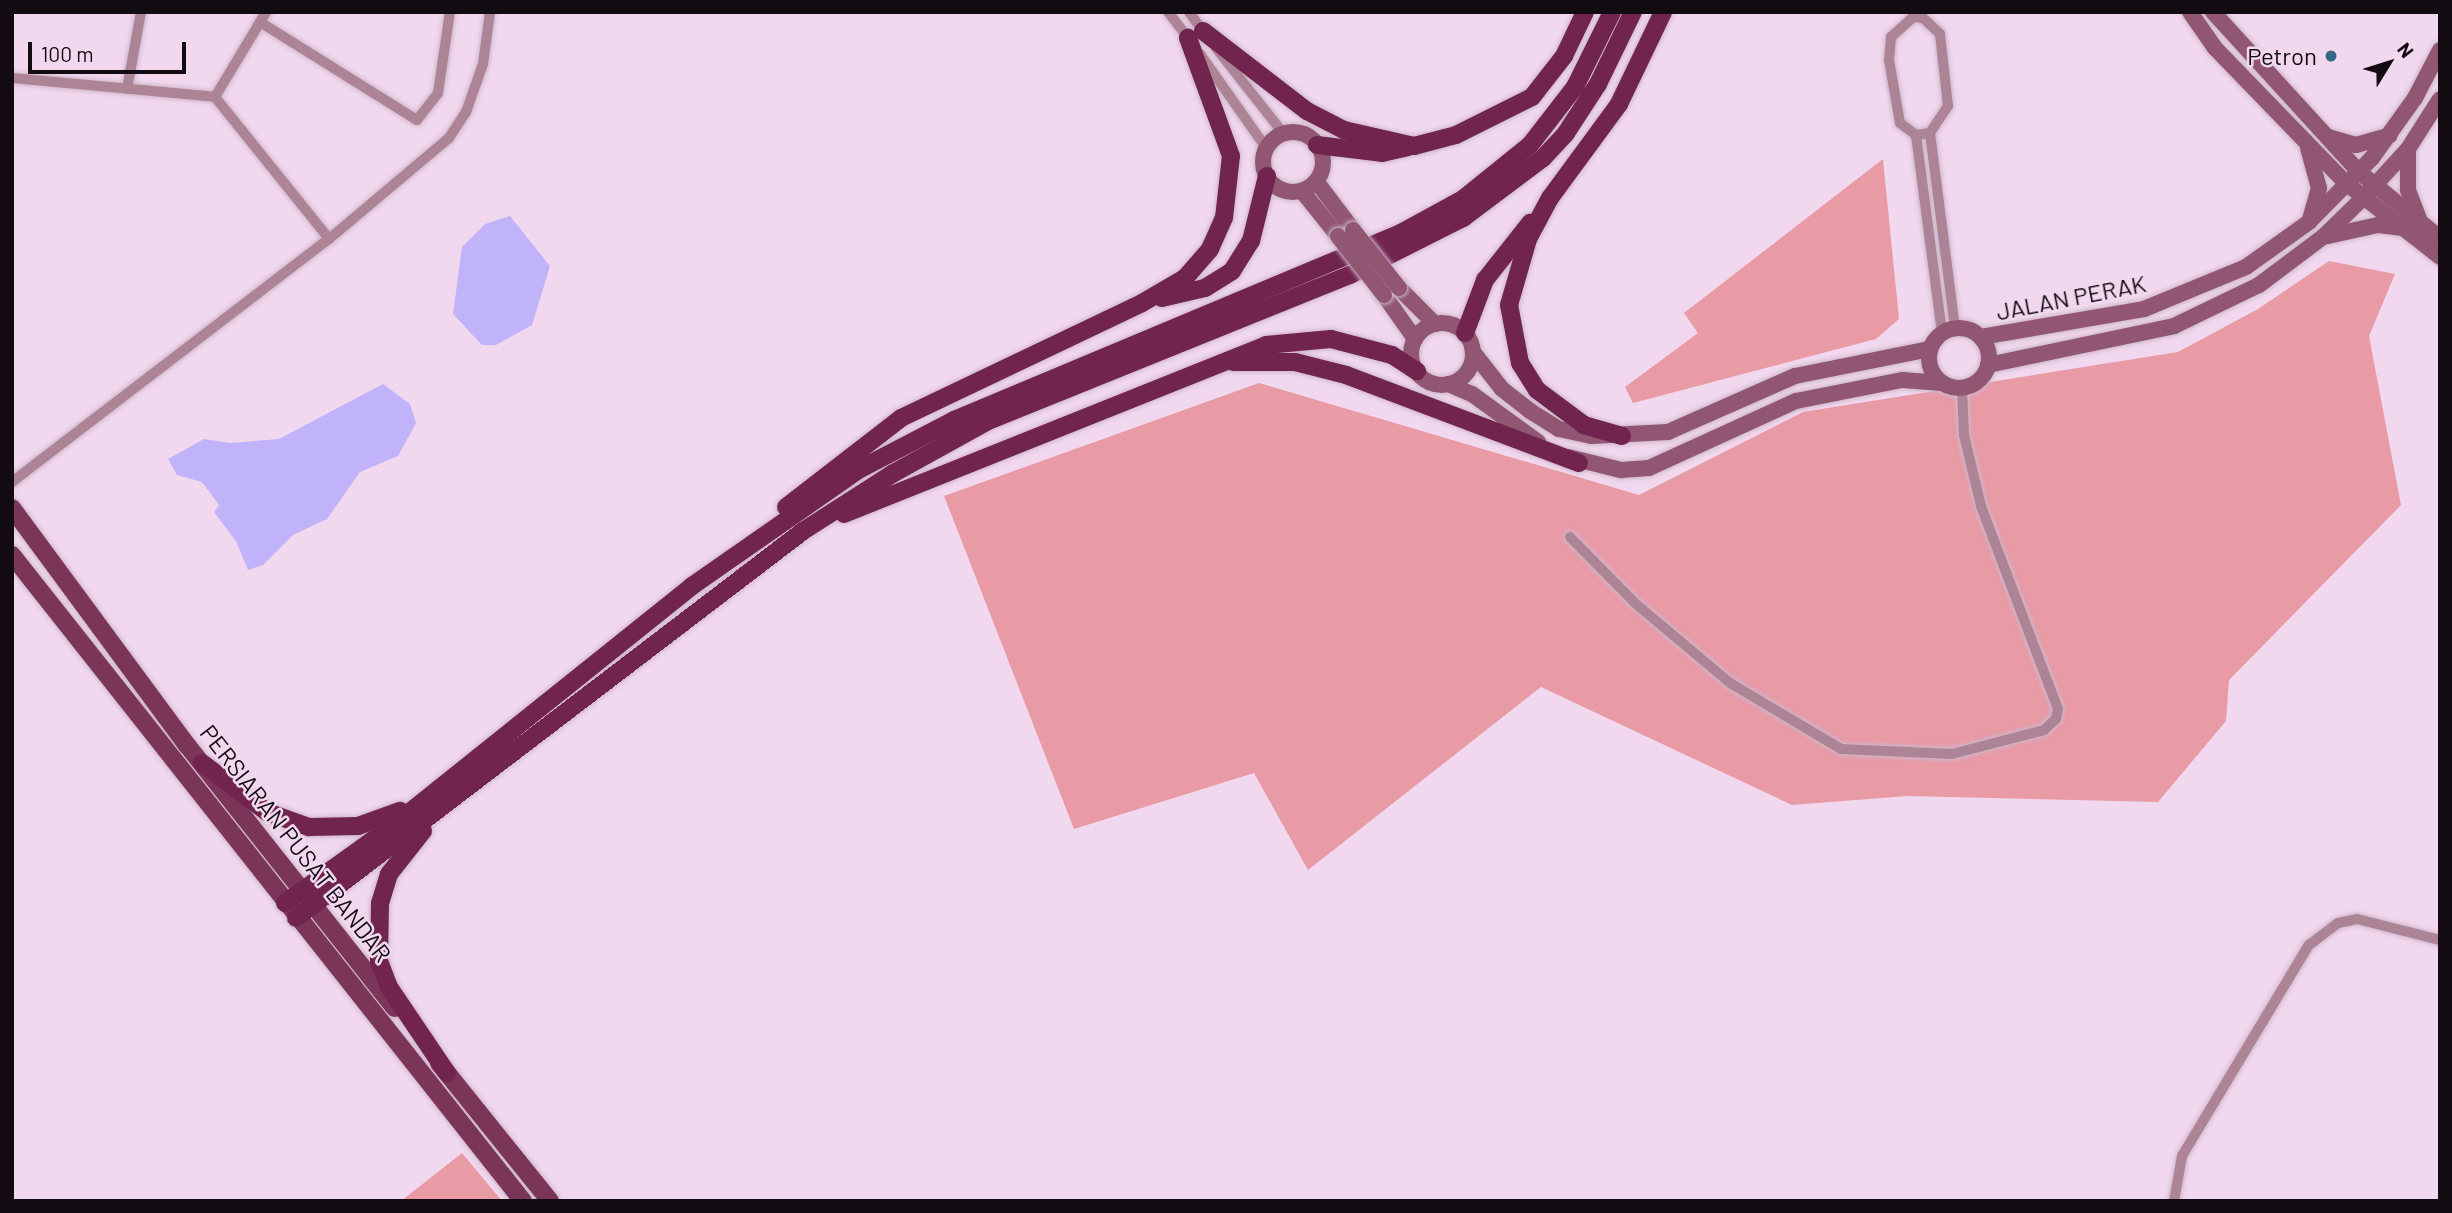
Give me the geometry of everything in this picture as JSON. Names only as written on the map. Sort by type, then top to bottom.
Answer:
[{"type":"highway","points":[[1317,145],[1382,153],[1466,131],[1532,97],[1564,56],[1585,12]]},
{"type":"highway","points":[[692,586],[860,469],[954,420],[1401,233],[1463,199],[1538,136],[1576,87],[1612,12]]},
{"type":"highway","points":[[296,918],[307,899],[803,530],[988,421],[1350,275],[1463,218],[1543,159],[1566,133],[1598,84],[1633,12]]},
{"type":"highway","points":[[1465,333],[1485,281],[1619,104],[1663,12]]},
{"type":"highway","points":[[1196,35],[1307,111],[1344,130],[1415,146]]},
{"type":"highway","points":[[447,1073],[389,987],[379,961],[377,930],[389,874],[436,802],[692,586],[901,418],[1142,303],[1185,278],[1210,249],[1230,188],[1226,133],[1196,35]]},
{"type":"highway","points":[[1142,303],[1205,288],[1232,271],[1251,241],[1267,176]]},
{"type":"highway","points":[[1550,198],[1514,275],[1509,305],[1520,363],[1537,390],[1557,409],[1584,425],[1622,436]]},
{"type":"highway","points":[[803,530],[1266,345],[1331,339],[1392,355],[1417,371]]},
{"type":"highway","points":[[1222,362],[1295,362],[1346,375],[1579,463]]},
{"type":"highway","points":[[202,763],[267,813],[310,827],[358,826],[436,802]]},
{"type":"highway","points":[[285,903],[307,899]]},
{"type":"main road","points":[[2190,12],[2215,48],[2304,139],[2369,191],[2404,228],[2440,257]]},
{"type":"main road","points":[[2213,12],[2326,137],[2353,178]]},
{"type":"main road","name":"JALAN PERAK","points":[[1981,337],[2144,309],[2246,267],[2309,222],[2353,178],[2390,135],[2440,50]]},
{"type":"main road","name":"JALAN PERAK","points":[[1988,365],[2174,327],[2259,285],[2323,237],[2369,191],[2408,149],[2440,99]]},
{"type":"main road","points":[[1284,134],[1303,134],[1317,145],[1323,163],[1316,181],[1302,191],[1282,190],[1267,176],[1266,149],[1284,134]]},
{"type":"main road","points":[[2326,137],[2356,145],[2390,135]]},
{"type":"main road","points":[[2304,139],[2319,188],[2309,222]]},
{"type":"main road","points":[[2408,149],[2408,190],[2421,222]]},
{"type":"main road","points":[[1316,181],[1345,233],[1415,339]]},
{"type":"main road","points":[[1302,191],[1435,324]]},
{"type":"main road","points":[[2369,191],[2421,222],[2440,238]]},
{"type":"main road","points":[[2323,237],[2371,226],[2404,228]]},
{"type":"main road","points":[[1435,324],[1451,324],[1465,333],[1473,352],[1502,389],[1559,429],[1622,436],[1668,432],[1795,376],[1930,349],[1948,330],[1981,337],[1988,365],[1979,381],[1962,388],[1942,383],[1902,380],[1796,401],[1649,468],[1579,463],[1448,384],[1430,382],[1417,371],[1412,355],[1415,339],[1435,324]]},
{"type":"main road","points":[[1930,349],[1931,368],[1942,383]]},
{"type":"main road","points":[[1448,384],[1464,376],[1473,352]]},
{"type":"main road","name":"PERSIARAN PUSAT BANDAR","points":[[12,508],[307,899],[550,1201]]},
{"type":"main road","name":"PERSIARAN PUSAT BANDAR","points":[[12,555],[296,918],[523,1201]]},
{"type":"street","points":[[127,89],[141,12]]},
{"type":"street","points":[[215,97],[263,17],[417,120],[438,93],[450,12]]},
{"type":"street","points":[[12,482],[329,239],[449,138],[466,112],[483,64],[490,12]]},
{"type":"street","points":[[1168,12],[1196,35],[1284,134]]},
{"type":"street","points":[[1189,12],[1196,35],[1266,149]]},
{"type":"street","points":[[1913,17],[1923,18],[1940,34],[1948,106],[1930,133],[1948,330],[1916,135],[1900,123],[1889,60],[1891,37],[1913,17]]},
{"type":"street","points":[[12,78],[215,97],[329,239]]},
{"type":"street","points":[[1916,135],[1930,133]]},
{"type":"street","points":[[1570,537],[1636,604],[1730,683],[1841,749],[1952,754],[2044,730],[2056,719],[2058,709],[1981,506],[1964,435],[1962,388]]},
{"type":"street","points":[[2175,1201],[2182,1156],[2309,945],[2338,923],[2357,919],[2440,940]]},
{"type":"shaded area","points":[[1883,159],[1899,319],[1876,339],[1633,403],[1625,387],[1698,333],[1684,313]]},
{"type":"shaded area","points":[[510,216],[550,266],[532,325],[496,345],[482,345],[453,314],[462,247],[485,224]]},
{"type":"shaded area","points":[[2329,261],[2395,274],[2369,336],[2401,505],[2229,680],[2226,721],[2158,802],[1907,796],[1792,805],[1541,687],[1308,870],[1254,773],[1074,829],[944,496],[1259,383],[1639,495],[1803,412],[2178,352],[2258,309]]},
{"type":"shaded area","points":[[383,384],[410,404],[416,423],[398,456],[360,472],[327,519],[293,535],[263,565],[248,570],[236,541],[214,512],[219,505],[202,482],[177,475],[168,459],[204,439],[230,443],[279,439]]},
{"type":"shaded area","points":[[462,1153],[502,1201],[401,1201]]},
{"type":"place","name":"Petron","points":[[2331,56]]}]
